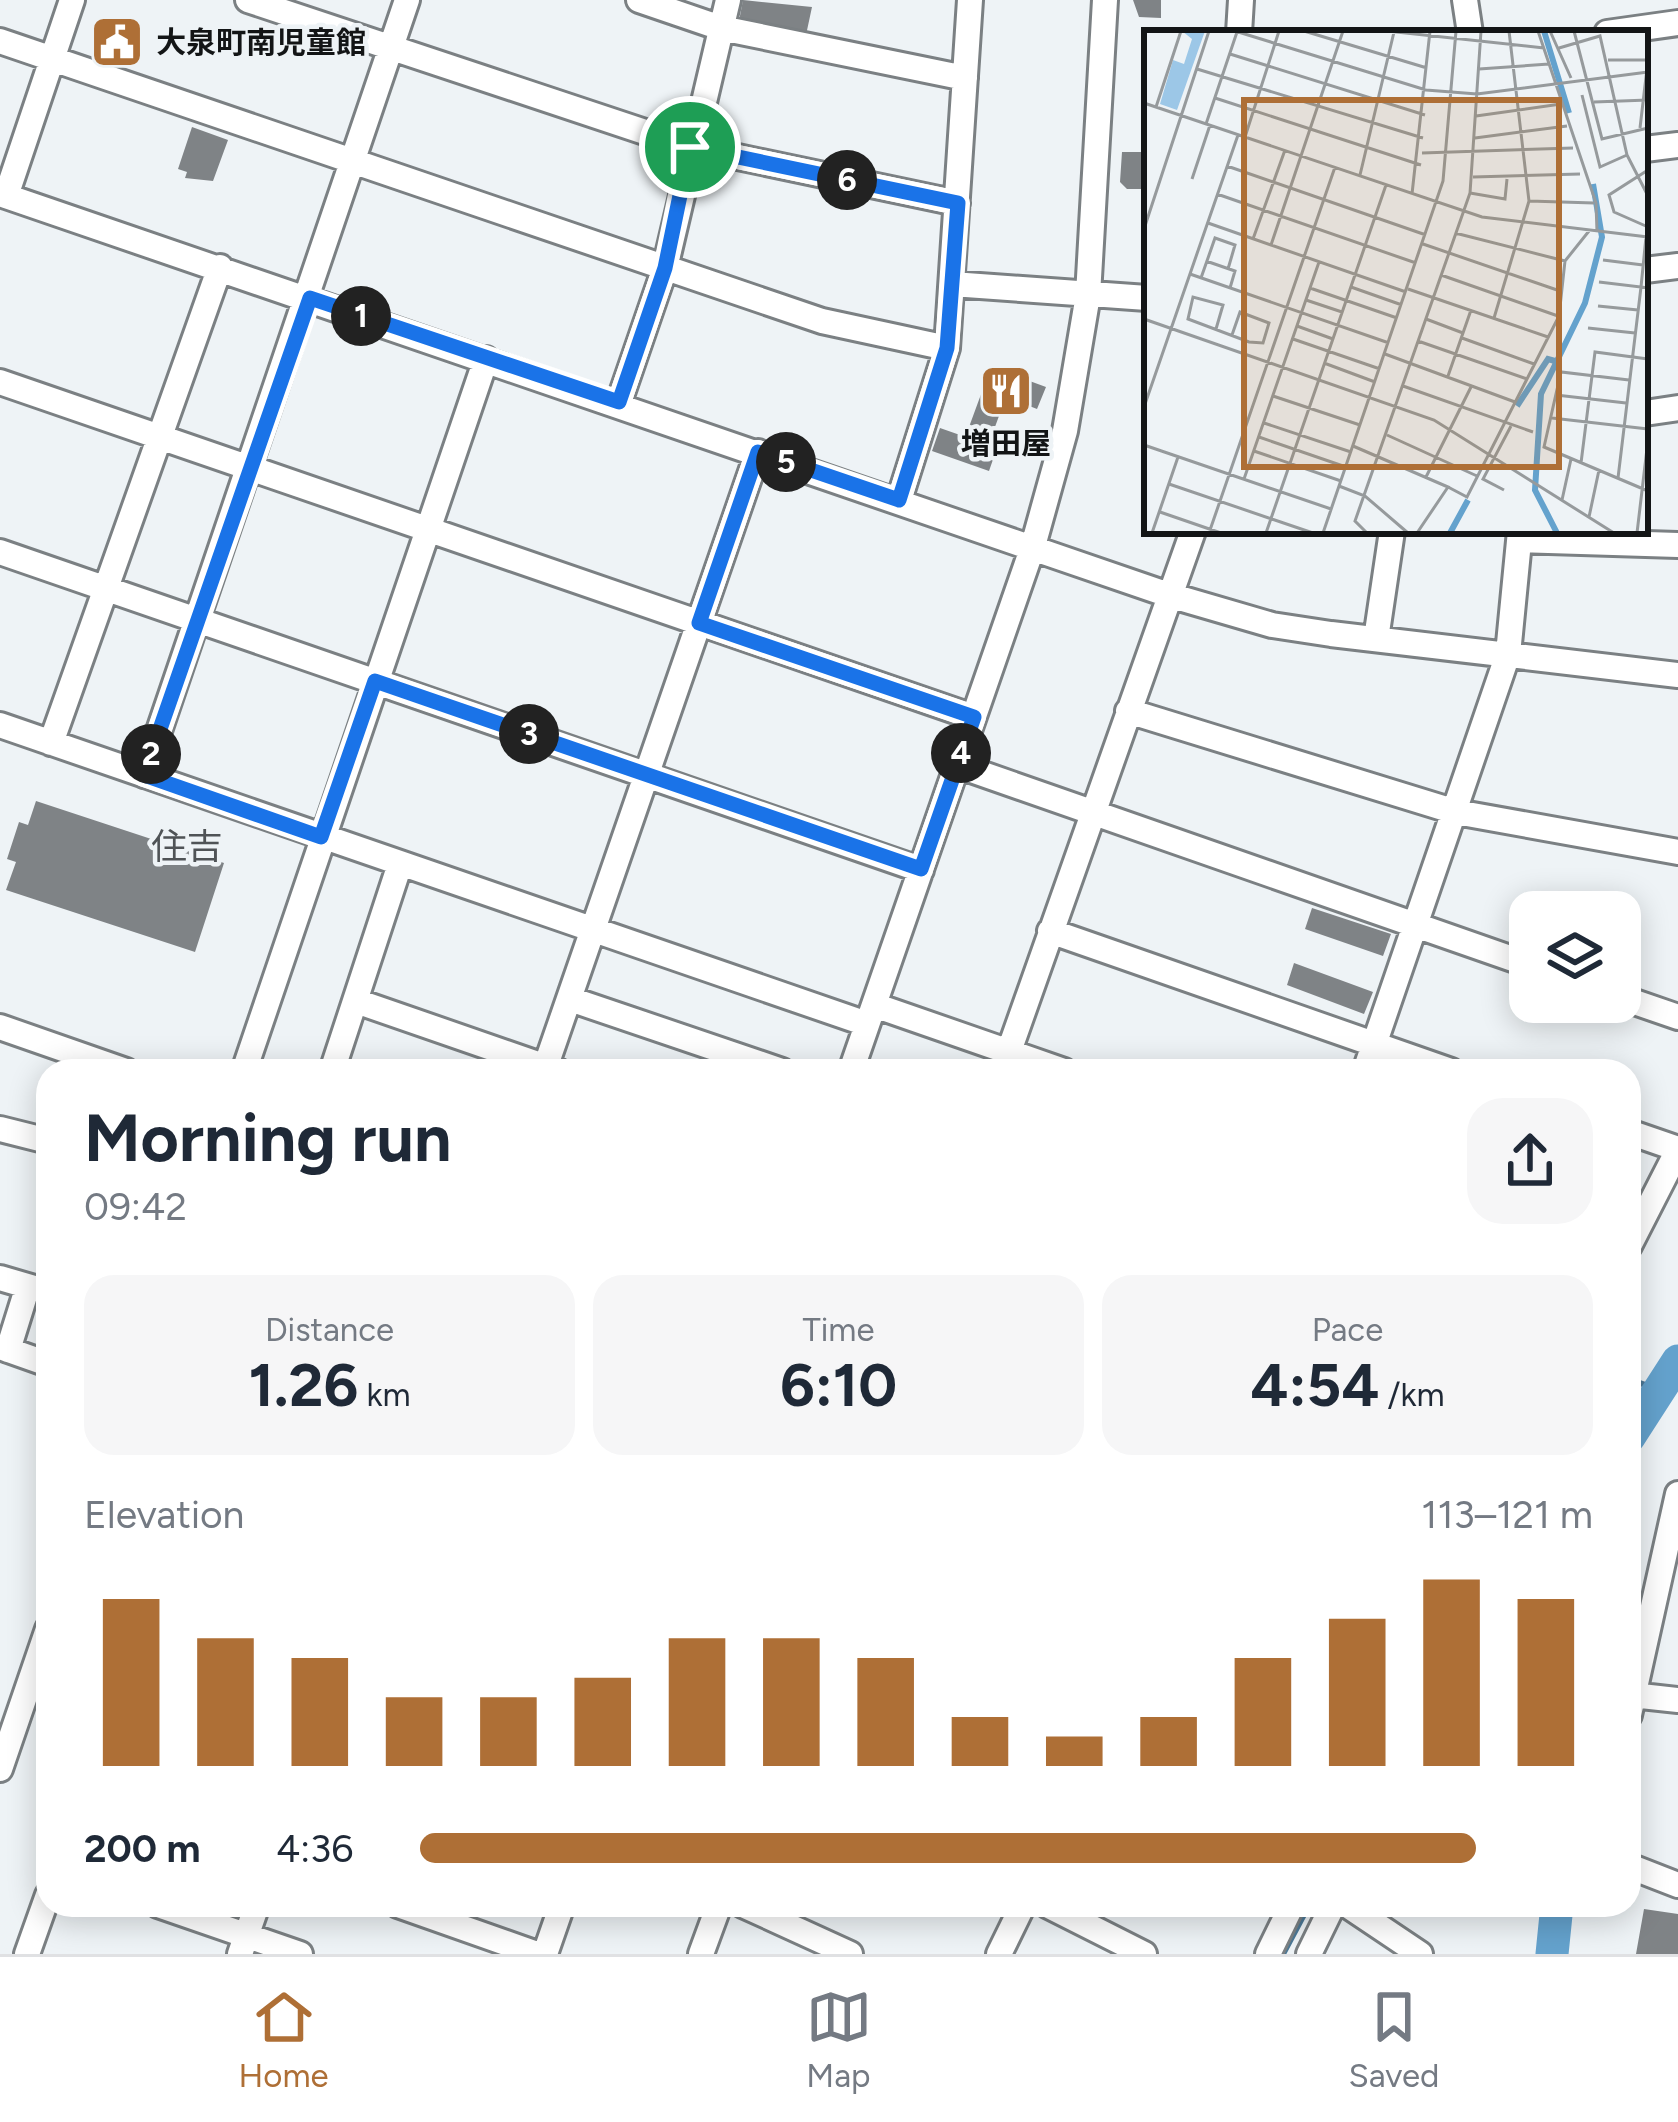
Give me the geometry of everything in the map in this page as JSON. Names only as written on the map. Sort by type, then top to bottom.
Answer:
[{"type":"street","points":[[72,0],[3,195],[619,402],[1169,595],[1272,625],[1678,675]]},
{"type":"street","points":[[248,0],[690,147],[958,203]]},
{"type":"street","points":[[144,775],[310,298],[406,0]]},
{"type":"street","points":[[639,0],[722,28],[965,79]]},
{"type":"street","points":[[619,402],[665,268],[728,0]]},
{"type":"street","points":[[899,500],[947,348],[970,0]]},
{"type":"street","points":[[855,1059],[1033,546],[1065,431],[1088,296],[1106,0]]},
{"type":"street","points":[[1239,30],[1241,0]]},
{"type":"street","points":[[1465,0],[1469,30]]},
{"type":"street","points":[[1628,30],[1678,23]]},
{"type":"street","points":[[0,41],[822,321],[947,348]]},
{"type":"street","points":[[1648,149],[1678,145]]},
{"type":"street","points":[[1648,270],[1678,266]]},
{"type":"street","points":[[52,743],[220,268]]},
{"type":"street","points":[[952,284],[1144,298]]},
{"type":"street","points":[[248,1059],[486,359]]},
{"type":"street","points":[[0,382],[974,717]]},
{"type":"street","points":[[1648,412],[1678,408]]},
{"type":"street","points":[[553,1059],[569,999],[758,452]]},
{"type":"street","points":[[1007,1059],[1192,534]]},
{"type":"street","points":[[1376,639],[1392,534]]},
{"type":"street","points":[[1370,1059],[1508,654],[1520,536],[1678,545]]},
{"type":"street","points":[[0,552],[921,869]]},
{"type":"street","points":[[1128,711],[1456,812],[1678,852]]},
{"type":"street","points":[[0,725],[593,930],[1000,1059]]},
{"type":"street","points":[[957,766],[1509,958]]},
{"type":"street","points":[[341,1059],[400,863]]},
{"type":"street","points":[[1050,931],[1416,1059]]},
{"type":"street","points":[[569,999],[746,1059]]},
{"type":"street","points":[[356,1001],[519,1059]]},
{"type":"street","points":[[1641,1004],[1678,1017]]},
{"type":"street","points":[[0,1027],[70,1059]]},
{"type":"street","points":[[0,1129],[36,1138]]},
{"type":"street","points":[[1641,1136],[1678,1149],[1641,1222]]},
{"type":"street","points":[[0,1278],[36,1289]]},
{"type":"street","points":[[36,1293],[4,1348],[36,1360]]},
{"type":"street","points":[[1641,1682],[1669,1572],[1678,1495]]},
{"type":"street","points":[[1641,1704],[1678,1700]]},
{"type":"street","points":[[0,1769],[36,1702]]},
{"type":"street","points":[[1641,1871],[1678,1886]]},
{"type":"street","points":[[27,1954],[40,1917]]},
{"type":"street","points":[[184,1917],[243,1945],[300,1954]]},
{"type":"street","points":[[433,1917],[541,1954],[557,1917]]},
{"type":"street","points":[[701,1954],[715,1917]]},
{"type":"street","points":[[769,1917],[850,1954]]},
{"type":"street","points":[[999,1954],[1017,1917]]},
{"type":"street","points":[[1071,1917],[1144,1954]]},
{"type":"street","points":[[1268,1954],[1286,1917]]},
{"type":"street","points":[[1309,1954],[1328,1917]]},
{"type":"street","points":[[1365,1917],[1420,1954]]},
{"type":"building","points":[[743,0],[812,7],[806,35],[739,21]]},
{"type":"building","points":[[1133,0],[1161,0],[1161,18],[1139,17]]},
{"type":"building","points":[[192,127],[228,140],[213,181],[185,178],[187,172],[178,169]]},
{"type":"building","points":[[1122,152],[1144,152],[1144,189],[1127,189],[1120,182]]},
{"type":"building","points":[[991,367],[1046,387],[1037,409],[1006,397],[992,435],[969,427]]},
{"type":"building","points":[[940,428],[997,448],[989,471],[932,451]]},
{"type":"building","points":[[36,801],[224,863],[195,952],[6,890],[16,862],[7,859],[19,822],[28,825]]},
{"type":"building","points":[[1312,908],[1391,934],[1383,956],[1305,929]]},
{"type":"building","points":[[1294,963],[1373,992],[1364,1014],[1287,985]]},
{"type":"building","points":[[1644,1909],[1678,1914],[1678,1954],[1636,1954]]},
{"type":"waterway","points":[[1641,1418],[1678,1361]]},
{"type":"waterway","points":[[1641,1383],[1659,1390]]},
{"type":"waterway","points":[[1283,1954],[1303,1917]]},
{"type":"waterway","points":[[1552,1954],[1556,1917]]},
{"type":"place","name":"大泉町南児童館","points":[[117,42]]},
{"type":"place","name":"増田屋","points":[[1006,391]]},
{"type":"district","name":"住吉","points":[[187,846]]},
{"type":"route","points":[[690,147],[958,203],[947,348],[899,500],[758,452],[699,623],[974,717],[921,869],[375,681],[321,837],[144,775],[310,298],[619,402],[665,268],[690,147]]}]
